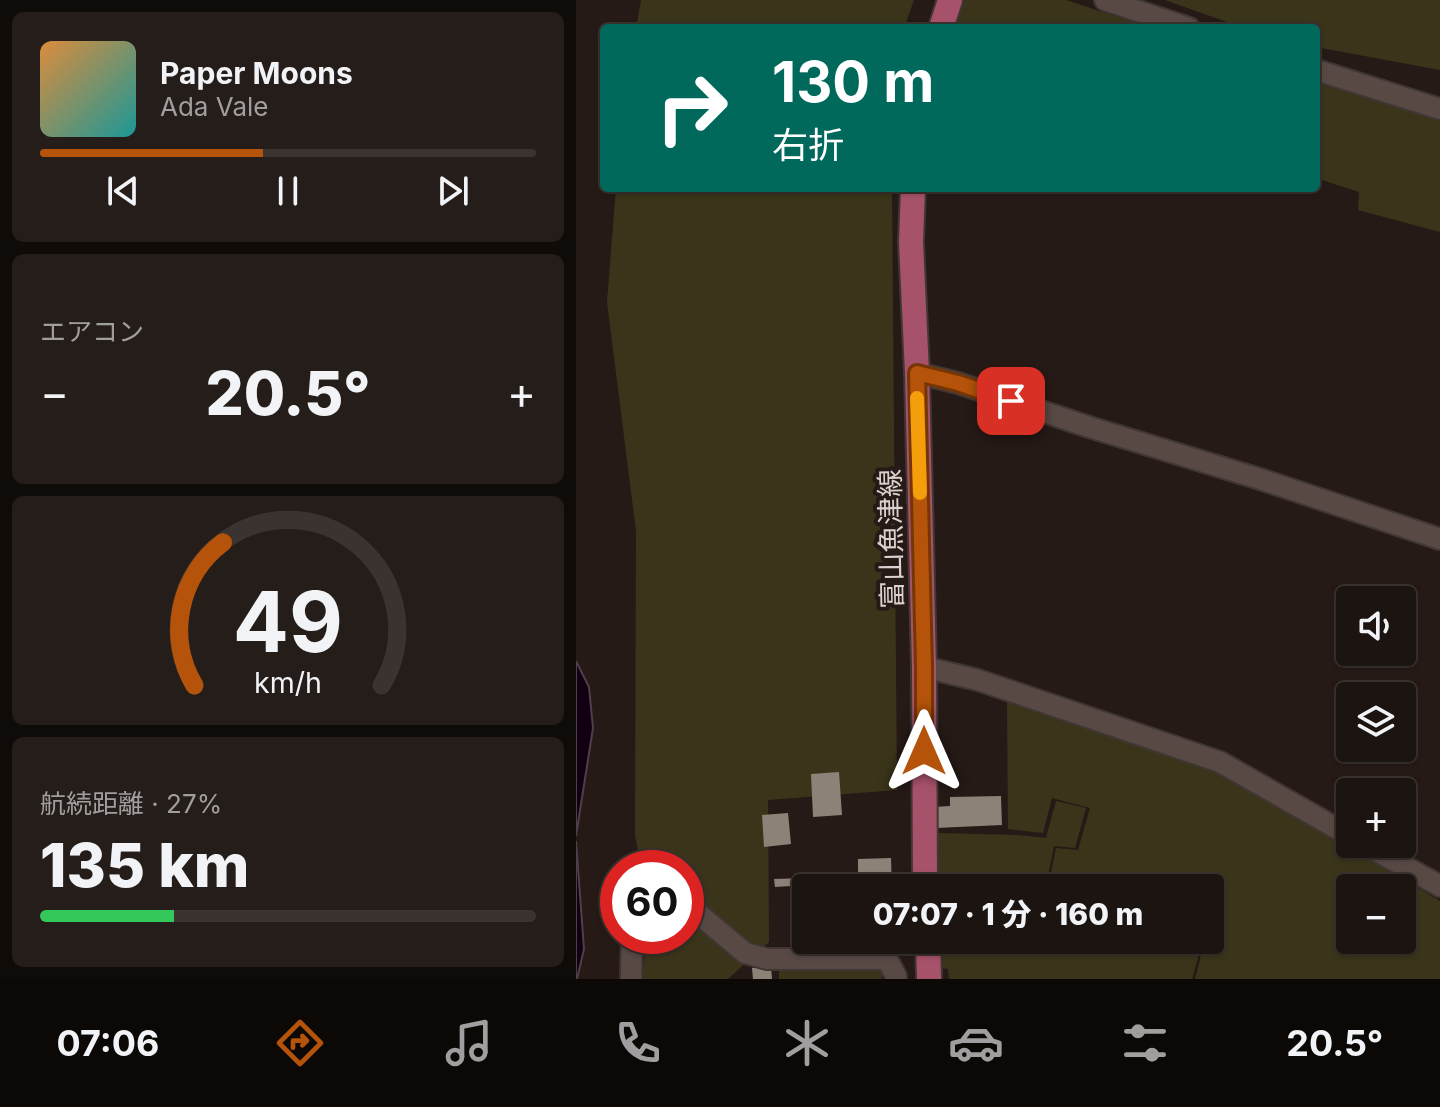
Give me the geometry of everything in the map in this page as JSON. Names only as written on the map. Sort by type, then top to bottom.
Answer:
[{"type":"main road","points":[[942,24],[950,0]]},
{"type":"main road","name":"富山魚津線","points":[[913,192],[911,242],[924,667],[925,874]]},
{"type":"main road","points":[[928,954],[929,979]]},
{"type":"street","points":[[1105,0],[1177,24]]},
{"type":"street","points":[[1320,71],[1440,109]]},
{"type":"street","points":[[917,373],[958,383],[1440,539]]},
{"type":"street","points":[[924,667],[978,680],[1220,762],[1336,828]]},
{"type":"street","points":[[1389,858],[1440,886]]},
{"type":"street","points":[[704,918],[745,953],[767,959],[887,959],[896,979]]},
{"type":"street","points":[[631,979],[632,954]]},
{"type":"shaded area","points":[[641,0],[914,0],[905,24],[637,24]]},
{"type":"shaded area","points":[[963,0],[1066,0],[1139,24],[955,24]]},
{"type":"shaded area","points":[[1165,0],[1440,0],[1440,70],[1320,48],[1320,24],[1233,24]]},
{"type":"shaded area","points":[[1320,82],[1440,119],[1440,232],[1358,210],[1359,192],[1320,179]]},
{"type":"shaded area","points":[[616,192],[892,192],[897,790],[768,800],[769,942],[728,979],[642,979],[645,954],[704,954],[704,850],[638,850],[635,835],[636,531],[607,302]]},
{"type":"shaded area","points":[[576,661],[589,687],[593,728],[576,836]]},
{"type":"shaded area","points":[[1007,699],[1218,772],[1336,838],[1336,858],[1369,858],[1395,874],[1336,874],[1336,954],[1416,954],[1416,887],[1440,901],[1440,979],[1195,979],[1201,954],[1224,954],[1224,874],[1051,874],[1056,848],[1078,850],[1090,808],[1052,798],[1043,833],[1008,829]]},
{"type":"shaded area","points":[[1056,801],[1086,808],[1075,848],[1054,846],[1048,874],[936,874],[937,833],[1046,838]]},
{"type":"shaded area","points":[[576,841],[584,949],[577,979],[576,979]]},
{"type":"shaded area","points":[[938,954],[1199,954],[1192,979],[949,979],[948,969],[938,968]]},
{"type":"shaded area","points":[[882,967],[882,979],[779,979],[779,969]]},
{"type":"building","points":[[839,772],[842,815],[813,817],[811,774]]},
{"type":"building","points":[[1001,796],[1002,825],[936,828],[934,807],[950,806],[950,797]]},
{"type":"building","points":[[788,813],[791,844],[764,847],[762,815]]},
{"type":"building","points":[[891,858],[892,874],[858,874],[858,859]]},
{"type":"building","points":[[792,878],[792,886],[775,887],[774,879]]},
{"type":"building","points":[[771,966],[772,979],[753,979],[752,968]]},
{"type":"slow traffic","points":[[917,398],[920,493]]},
{"type":"route","points":[[924,751],[917,373],[1011,401]]}]
